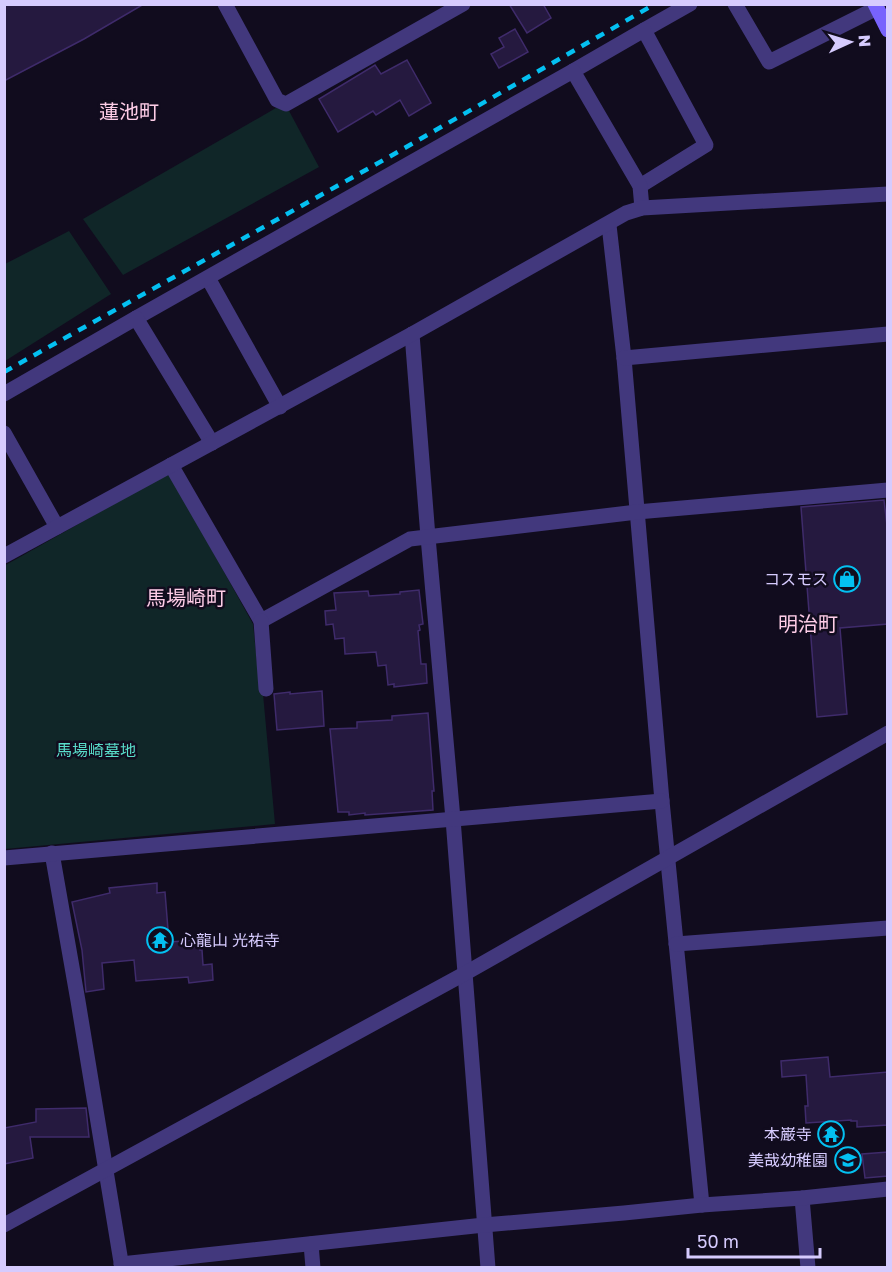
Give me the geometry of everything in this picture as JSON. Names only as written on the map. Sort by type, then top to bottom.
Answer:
[{"type":"main road","points":[[876,6],[888,30]]},
{"type":"street","points":[[225,4],[277,100],[286,104],[463,4]]},
{"type":"street","points":[[4,393],[690,4]]},
{"type":"street","points":[[735,4],[769,62],[876,6]]},
{"type":"street","points":[[640,186],[706,145],[644,30]]},
{"type":"street","points":[[573,71],[640,186],[642,208]]},
{"type":"street","points":[[4,556],[412,334],[627,213],[642,208],[888,194]]},
{"type":"street","points":[[609,225],[624,358],[662,801],[702,1205]]},
{"type":"street","points":[[208,278],[280,406]]},
{"type":"street","points":[[136,318],[212,443]]},
{"type":"street","points":[[412,334],[488,1268]]},
{"type":"street","points":[[624,358],[888,334]]},
{"type":"street","points":[[4,433],[57,528]]},
{"type":"street","points":[[171,465],[261,621],[266,689]]},
{"type":"street","points":[[261,621],[410,539],[638,512],[888,490]]},
{"type":"street","points":[[4,1225],[464,974],[888,733]]},
{"type":"street","points":[[4,858],[662,801]]},
{"type":"street","points":[[51,853],[122,1266],[484,1225],[888,1189]]},
{"type":"street","points":[[676,944],[888,928]]},
{"type":"street","points":[[802,1198],[808,1268]]},
{"type":"street","points":[[311,1244],[313,1268]]},
{"type":"green space","points":[[276,108],[288,109],[319,167],[123,275],[83,219]]},
{"type":"green space","points":[[69,231],[111,294],[5,361],[5,264]]},
{"type":"green space","name":"馬場崎墓地","points":[[169,473],[253,624],[260,693],[263,694],[275,824],[5,849],[4,566]]},
{"type":"building","points":[[4,4],[144,4],[4,81]]},
{"type":"building","points":[[509,4],[543,4],[551,18],[527,33]]},
{"type":"building","points":[[515,29],[528,52],[499,68],[491,54],[504,47],[499,38]]},
{"type":"building","points":[[407,60],[431,103],[409,116],[400,100],[376,115],[373,111],[338,132],[319,99],[375,65],[381,74]]},
{"type":"building","name":"コスモス","points":[[884,500],[888,534],[888,624],[840,628],[847,714],[817,717],[801,507]]},
{"type":"building","points":[[419,590],[423,624],[419,625],[420,630],[418,631],[421,664],[426,664],[427,683],[394,687],[394,684],[388,685],[386,665],[378,666],[376,652],[345,654],[344,638],[335,639],[333,624],[326,625],[325,611],[336,610],[334,593],[368,591],[369,596]]},
{"type":"building","points":[[322,691],[324,726],[277,730],[274,694]]},
{"type":"building","points":[[428,713],[434,791],[432,791],[433,810],[365,815],[365,813],[349,815],[349,812],[338,812],[330,729],[357,728],[357,722],[392,720],[392,716]]},
{"type":"building","points":[[157,883],[157,893],[165,892],[169,942],[199,940],[203,965],[212,964],[213,980],[189,983],[188,977],[136,981],[134,960],[102,963],[104,989],[86,992],[82,950],[72,902],[110,893],[109,888]]},
{"type":"building","points":[[828,1057],[830,1077],[888,1072],[888,1125],[857,1127],[857,1121],[851,1120],[806,1123],[805,1106],[808,1106],[806,1075],[782,1077],[781,1061]]},
{"type":"building","points":[[86,1108],[89,1137],[30,1137],[33,1158],[4,1164],[4,1128],[36,1122],[36,1109]]},
{"type":"building","points":[[888,1152],[888,1176],[865,1178],[862,1154]]},
{"type":"railway","points":[[4,372],[389,157],[655,4]]},
{"type":"place","name":"コスモス","points":[[847,579]]},
{"type":"place","name":"心龍山 光祐寺","points":[[160,940]]},
{"type":"place","name":"本巌寺","points":[[831,1134]]},
{"type":"place","name":"美哉幼稚園","points":[[848,1160]]},
{"type":"district","name":"蓮池町","points":[[129,111]]},
{"type":"district","name":"馬場崎町","points":[[186,597]]},
{"type":"district","name":"明治町","points":[[808,623]]}]
